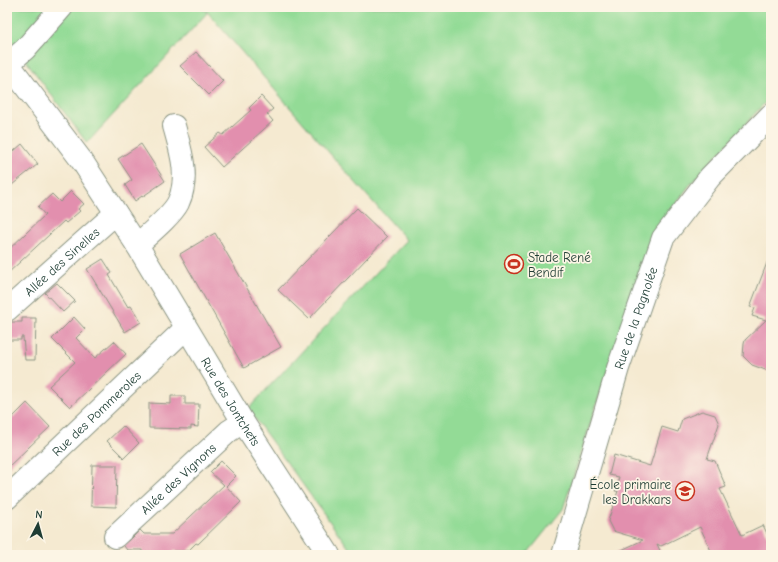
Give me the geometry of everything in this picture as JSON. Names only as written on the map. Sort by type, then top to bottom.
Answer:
[{"type":"street","points":[[10,71],[25,49],[62,7]]},
{"type":"street","name":"Rue des Jontchets","points":[[10,71],[82,161],[136,245],[243,422],[329,555]]},
{"type":"street","name":"Rue de la Pagnolée","points":[[563,555],[618,368],[663,238],[710,177],[771,115]]},
{"type":"street","points":[[136,245],[171,212],[178,203],[183,187],[184,170],[174,126]]},
{"type":"street","name":"Allée des Sinelles","points":[[7,310],[116,213]]},
{"type":"street","name":"Rue des Pommeroles","points":[[7,498],[186,328]]},
{"type":"street","name":"Allée des Vignons","points":[[115,537],[229,431],[243,422]]},
{"type":"green space","points":[[7,7],[201,7],[207,13],[87,143],[7,35]]},
{"type":"green space","name":"Stade René Bendif","points":[[203,7],[771,7],[771,96],[689,186],[667,216],[613,353],[563,509],[526,555],[354,555],[248,409],[407,240]]},
{"type":"building","points":[[196,52],[223,81],[209,95],[180,66]]},
{"type":"building","points":[[261,96],[273,109],[267,114],[273,121],[222,167],[204,147],[220,133],[223,135],[251,110],[249,108]]},
{"type":"building","points":[[22,144],[38,164],[7,189],[7,157]]},
{"type":"building","points":[[141,144],[165,181],[135,201],[125,185],[132,180],[118,159]]},
{"type":"building","points":[[71,191],[84,204],[78,209],[80,211],[66,223],[64,221],[7,274],[7,251],[45,215],[38,207],[52,194],[60,202]]},
{"type":"building","points":[[357,208],[387,237],[309,319],[278,290]]},
{"type":"building","points":[[215,233],[281,347],[244,368],[180,254]]},
{"type":"building","points":[[770,255],[771,372],[752,365],[743,356],[745,340],[766,320],[752,316],[755,308],[750,307]]},
{"type":"building","points":[[103,259],[112,273],[109,275],[128,307],[131,306],[141,322],[125,332],[87,269]]},
{"type":"building","points":[[57,283],[75,301],[63,312],[45,293]]},
{"type":"building","points":[[74,317],[85,329],[76,338],[95,358],[114,341],[126,354],[70,407],[49,386],[75,362],[52,339]]},
{"type":"building","points":[[22,318],[36,318],[35,360],[25,360],[23,337],[21,337],[21,340],[7,340],[7,322],[22,322]]},
{"type":"building","points":[[171,396],[185,396],[185,404],[199,404],[198,427],[191,426],[191,429],[149,428],[149,403],[171,404]]},
{"type":"building","points":[[27,403],[50,427],[7,468],[7,423]]},
{"type":"building","points":[[702,411],[715,415],[719,424],[707,459],[715,461],[726,487],[720,489],[742,535],[763,525],[771,542],[771,555],[713,555],[700,527],[661,546],[657,544],[662,555],[611,555],[643,540],[613,531],[608,521],[618,491],[615,491],[619,477],[609,475],[614,455],[650,466],[662,427],[678,432],[682,419]]},
{"type":"building","points":[[123,426],[139,443],[124,458],[107,441]]},
{"type":"building","points":[[221,461],[236,476],[226,486],[241,502],[198,544],[196,543],[188,551],[173,551],[173,555],[142,555],[142,550],[127,550],[124,546],[140,530],[144,534],[172,534],[224,485],[210,472]]},
{"type":"building","points":[[92,465],[117,465],[116,507],[91,506]]},
{"type":"place","name":"Stade René Bendif","points":[[514,264]]},
{"type":"place","name":"École primaire les Drakkars","points":[[685,491]]}]
